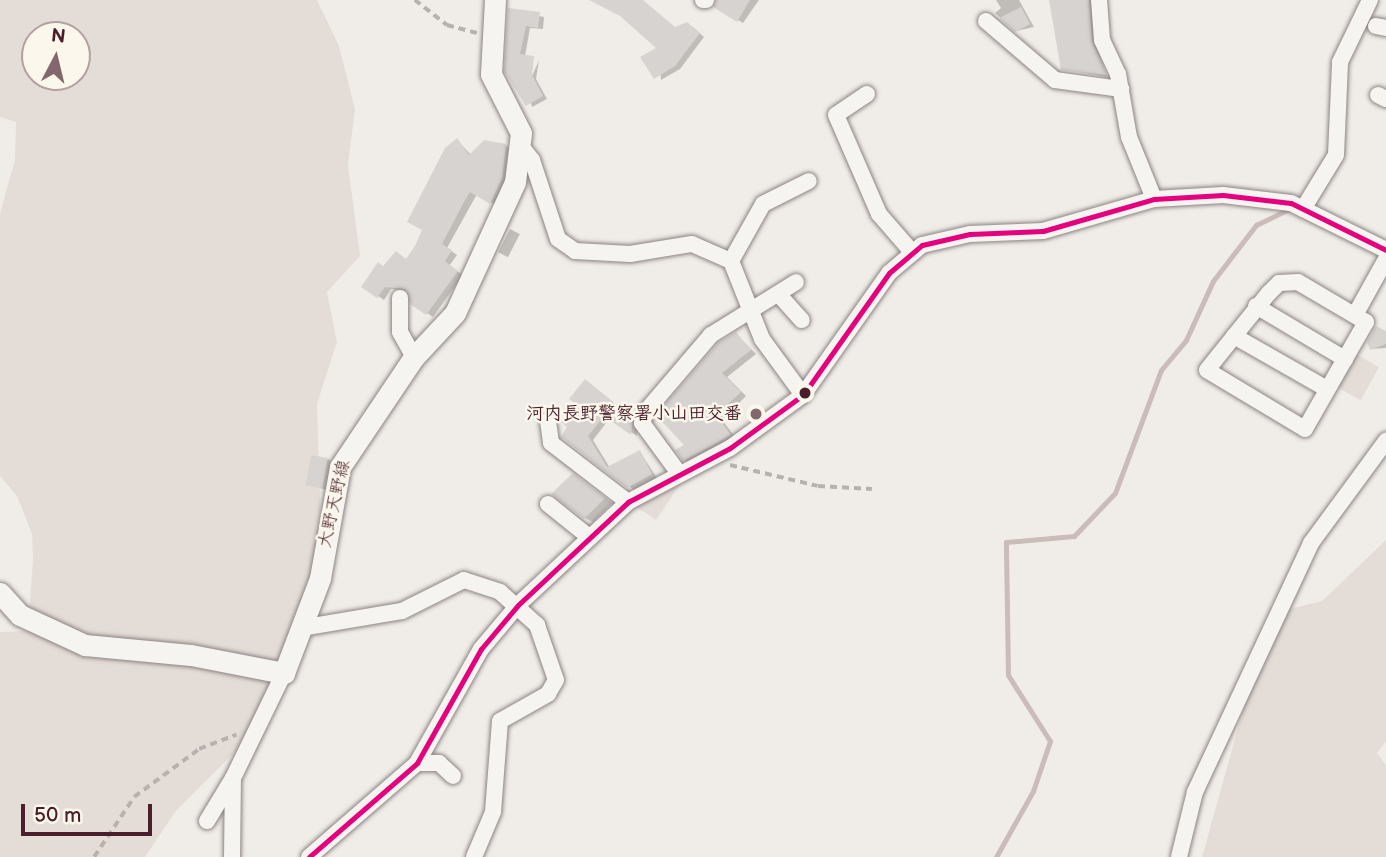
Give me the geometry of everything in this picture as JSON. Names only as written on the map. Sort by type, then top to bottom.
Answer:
[{"type":"main road","name":"大野天野線","points":[[284,673],[320,578],[340,467],[414,357],[455,313],[516,182],[521,146],[515,116],[491,74],[489,34],[495,0]]},
{"type":"main road","points":[[0,593],[20,615],[85,645],[116,653],[191,655],[284,673]]},
{"type":"street","points":[[1100,0],[1102,40],[1121,89],[1129,137],[1154,199]]},
{"type":"street","points":[[1297,206],[1336,155],[1340,62],[1370,0]]},
{"type":"street","points":[[986,22],[1055,80],[1121,89]]},
{"type":"street","points":[[867,94],[835,116],[879,214],[912,252]]},
{"type":"street","points":[[521,146],[532,160],[558,239],[575,251],[630,254],[692,244],[731,261],[751,315],[778,368],[803,395]]},
{"type":"street","points":[[731,261],[763,204],[809,181]]},
{"type":"street","points":[[309,857],[417,763],[481,649],[518,605],[588,536],[628,502],[678,472],[708,458],[803,395],[889,273],[912,252],[970,234],[1043,230],[1154,199],[1223,195],[1297,206],[1386,250]]},
{"type":"street","points":[[1355,315],[1386,259]]},
{"type":"street","points":[[1291,281],[1366,322],[1305,429],[1206,370],[1256,306],[1279,283],[1291,281]]},
{"type":"street","points":[[678,472],[642,423],[647,410],[711,335],[781,297],[796,282]]},
{"type":"street","points":[[781,297],[802,320]]},
{"type":"street","points":[[400,298],[400,332],[414,357]]},
{"type":"street","points":[[1256,306],[1345,359]]},
{"type":"street","points":[[1234,336],[1328,389]]},
{"type":"street","points":[[548,421],[551,443],[628,502]]},
{"type":"street","points":[[1179,857],[1195,792],[1311,543],[1386,441]]},
{"type":"street","points":[[548,504],[588,536]]},
{"type":"street","points":[[301,628],[401,611],[455,581],[487,584],[518,605],[537,625],[556,680],[548,694],[500,721],[498,783],[474,857]]},
{"type":"street","points":[[207,821],[233,778],[284,673]]},
{"type":"street","points":[[417,763],[439,763],[453,776]]},
{"type":"street","points":[[232,857],[233,778]]},
{"type":"street","points":[[498,783],[513,791]]},
{"type":"path","points":[[415,0],[447,25],[489,34]]},
{"type":"path","points":[[708,458],[818,486],[872,489]]},
{"type":"path","points":[[94,857],[134,797],[215,741],[252,736]]},
{"type":"shaded area","points":[[0,0],[317,0],[339,46],[355,109],[348,165],[360,256],[327,292],[337,342],[317,404],[321,531],[313,623],[250,737],[175,812],[145,857],[0,857],[0,632],[28,631],[33,559],[32,534],[17,496],[0,476],[0,214],[15,159],[16,122],[0,117]]},
{"type":"shaded area","points":[[1352,352],[1379,367],[1361,400],[1334,385]]},
{"type":"shaded area","points":[[683,480],[656,520],[635,506]]},
{"type":"shaded area","points":[[1386,540],[1386,741],[1377,753],[1386,765],[1386,857],[1202,857],[1270,614],[1322,601]]},
{"type":"building","points":[[589,0],[643,0],[675,27],[687,22],[700,33],[675,66],[654,79],[640,57],[656,48],[620,16]]},
{"type":"building","points":[[716,0],[750,0],[737,22],[713,7]]},
{"type":"building","points":[[1049,0],[1089,0],[1092,41],[1107,75],[1061,70]]},
{"type":"building","points":[[1021,7],[1030,24],[1015,32],[999,18]]},
{"type":"building","points":[[508,8],[540,12],[538,28],[526,26],[520,54],[534,56],[532,75],[543,96],[526,106],[504,71]]},
{"type":"building","points":[[457,138],[469,155],[484,140],[506,144],[502,178],[490,204],[470,192],[465,200],[442,244],[452,250],[445,261],[458,271],[426,315],[410,304],[405,289],[385,287],[377,298],[361,287],[378,262],[383,266],[396,251],[406,259],[415,246],[422,230],[407,222],[445,148]]},
{"type":"building","points":[[1376,326],[1386,331],[1386,344],[1370,350],[1367,342]]},
{"type":"building","points":[[736,332],[751,350],[722,373],[741,392],[716,415],[731,435],[683,461],[675,450],[684,445],[656,415],[718,343]]},
{"type":"building","points":[[585,379],[633,418],[631,435],[604,416],[588,436],[607,467],[640,450],[652,474],[627,488],[561,437],[567,427],[561,422],[576,404],[569,399]]},
{"type":"building","points":[[311,455],[328,458],[322,488],[306,486]]},
{"type":"building","points":[[573,473],[605,498],[584,519],[551,494]]},
{"type":"waterway","points":[[996,857],[1033,791],[1050,741],[1008,675],[1006,542],[1074,536],[1115,493],[1161,370],[1186,340],[1213,281],[1256,225],[1293,207]]},
{"type":"transit line","points":[[309,857],[417,763],[481,649],[518,605],[628,502],[730,448],[803,395],[889,273],[922,245],[970,234],[1043,231],[1154,199],[1223,195],[1291,203],[1386,250]]},
{"type":"place","name":"河内長野警察署小山田交番","points":[[756,414]]}]
